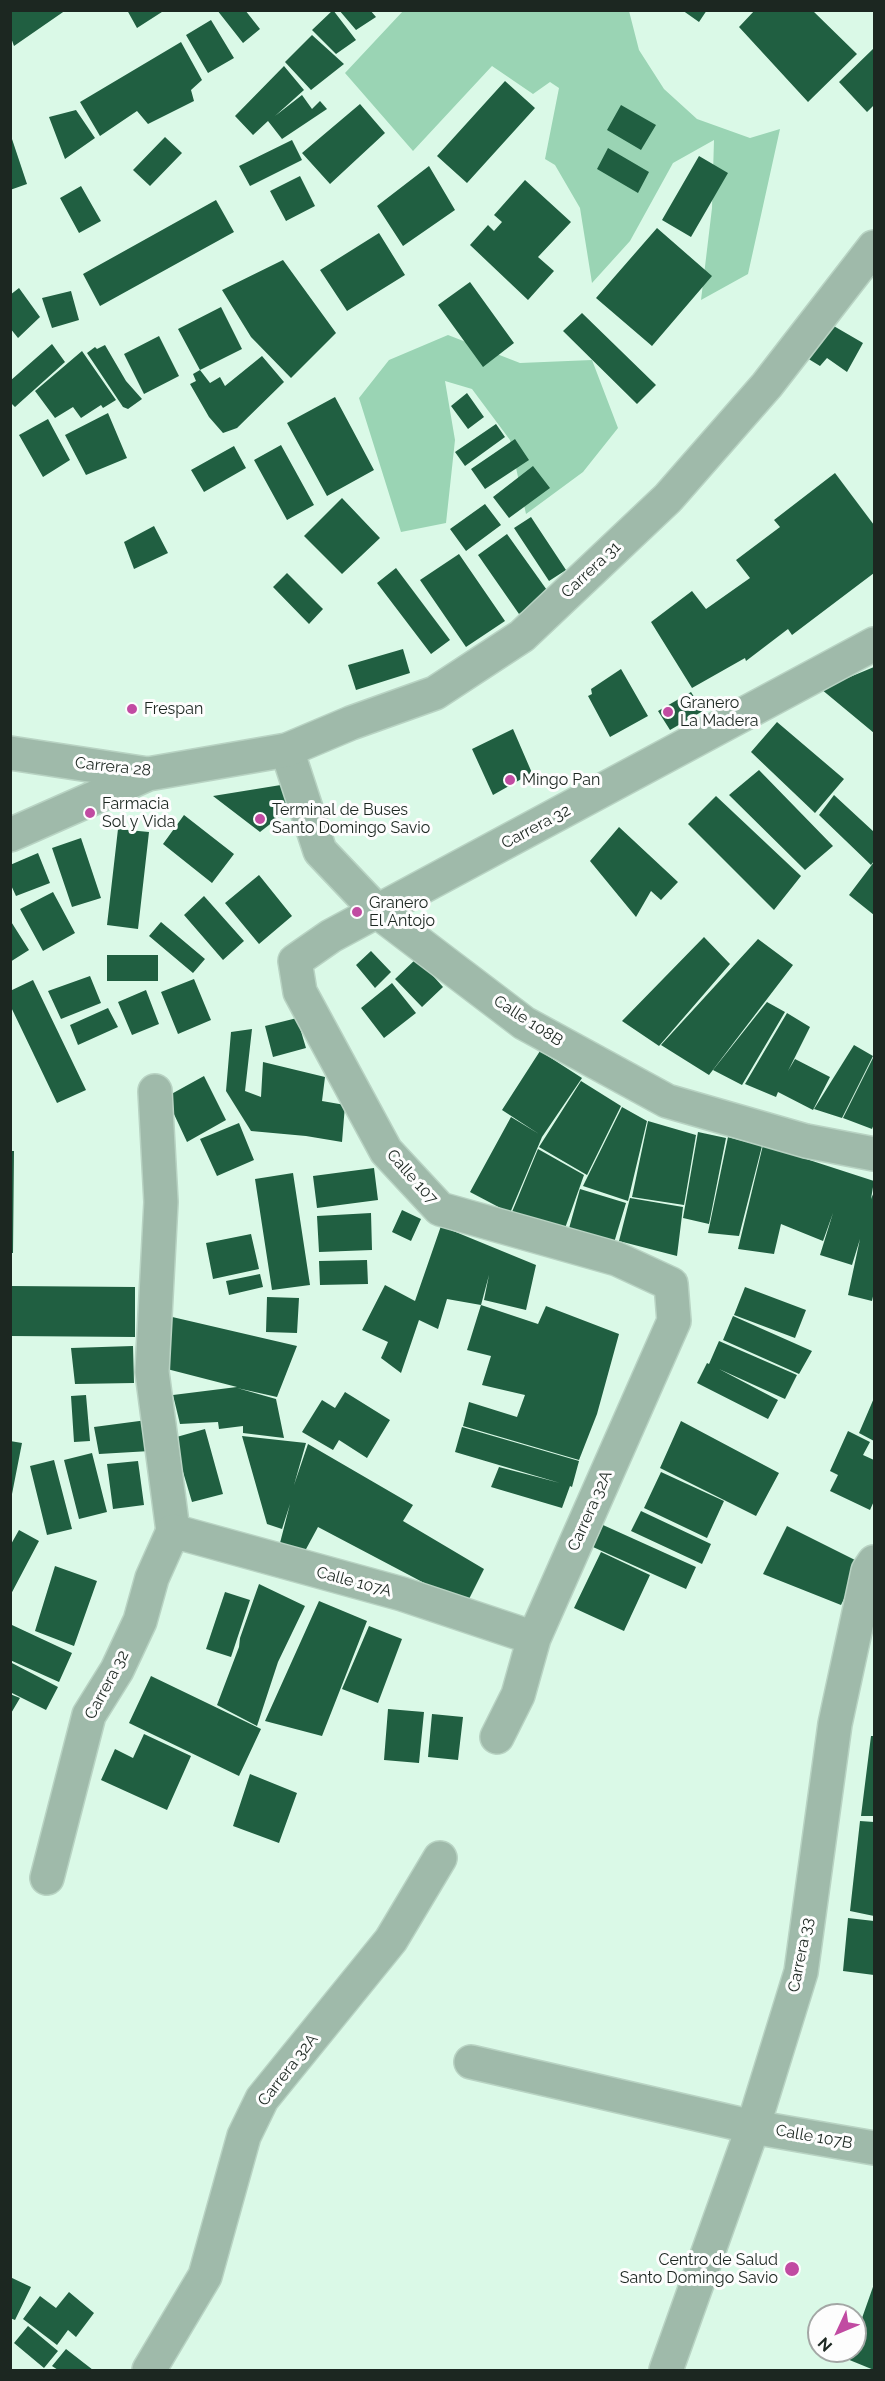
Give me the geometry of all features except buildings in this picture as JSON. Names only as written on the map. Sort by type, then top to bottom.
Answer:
[{"type":"street","name":"Carrera 31","points":[[216,762],[287,750],[351,723],[435,693],[522,636],[668,498],[767,385],[874,247]]},
{"type":"street","name":"Carrera 32","points":[[295,961],[331,936],[874,644]]},
{"type":"street","name":"Calle 108B","points":[[287,750],[320,851],[378,912],[524,1023],[667,1101],[806,1141],[874,1154]]},
{"type":"street","name":"Carrera 28","points":[[10,753],[148,774],[216,762]]},
{"type":"street","points":[[10,835],[148,774]]},
{"type":"street","name":"Calle 107","points":[[295,961],[300,992],[386,1151],[440,1209],[618,1259],[671,1284]]},
{"type":"street","points":[[155,1091],[161,1202],[152,1372],[173,1532]]},
{"type":"street","name":"Carrera 32A","points":[[497,1737],[518,1695],[534,1638],[674,1321],[671,1284]]},
{"type":"street","name":"Carrera 32","points":[[47,1878],[89,1715],[117,1671],[140,1620],[152,1578],[173,1532]]},
{"type":"street","name":"Calle 107A","points":[[173,1532],[402,1594],[534,1638]]},
{"type":"street","name":"Carrera 33","points":[[666,2370],[753,2127],[801,1972],[836,1724],[868,1571],[874,1562]]},
{"type":"street","name":"Carrera 32A","points":[[149,2370],[205,2276],[244,2136],[262,2098],[392,1940],[440,1858]]},
{"type":"street","name":"Calle 107B","points":[[471,2062],[753,2127],[874,2148]]},
{"type":"green space","points":[[403,11],[629,11],[639,50],[664,89],[697,119],[750,138],[780,129],[748,274],[701,300],[712,208],[714,140],[673,163],[630,241],[592,283],[580,208],[555,165],[545,159],[559,88],[550,82],[533,94],[492,66],[413,151],[345,73]]},
{"type":"green space","points":[[448,335],[520,363],[592,360],[618,428],[583,472],[526,514],[510,440],[472,389],[445,381],[455,440],[446,523],[401,532],[359,398],[389,360]]},
{"type":"place","name":"Frespan","points":[[132,709]]},
{"type":"place","name":"Granero La Madera","points":[[668,712]]},
{"type":"place","name":"Mingo Pan","points":[[510,780]]},
{"type":"place","name":"Farmacia Sol y Vida","points":[[90,813]]},
{"type":"place","name":"Terminal de Buses Santo Domingo Savio","points":[[260,819]]},
{"type":"place","name":"Granero El Antojo","points":[[357,912]]},
{"type":"place","name":"Centro de Salud Santo Domingo Savio","points":[[792,2269]]}]
